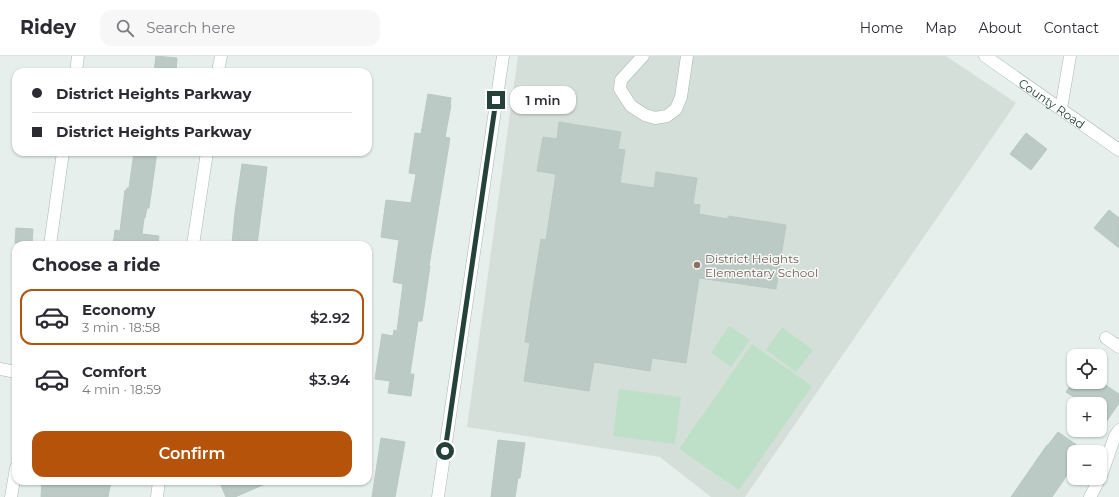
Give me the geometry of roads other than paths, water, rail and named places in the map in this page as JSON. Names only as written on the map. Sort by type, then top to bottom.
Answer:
[{"type":"street","points":[[76,68],[78,56]]},
{"type":"street","points":[[219,68],[221,56]]},
{"type":"street","points":[[438,497],[503,56]]},
{"type":"street","points":[[643,56],[621,80],[620,89],[631,106],[655,118],[667,116],[676,109],[680,97],[687,56]]},
{"type":"street","name":"County Road","points":[[985,56],[1119,150]]},
{"type":"street","points":[[1061,109],[1070,56]]},
{"type":"street","points":[[51,241],[62,156]]},
{"type":"street","points":[[194,241],[206,156]]},
{"type":"street","points":[[1106,338],[1119,347]]},
{"type":"street","points":[[0,370],[12,372]]},
{"type":"street","points":[[1090,497],[1101,476],[1115,436],[1119,430]]},
{"type":"street","points":[[11,497],[13,485]]},
{"type":"street","points":[[157,497],[159,485]]},
{"type":"place","name":"District Heights Elementary School","points":[[697,265]]}]
